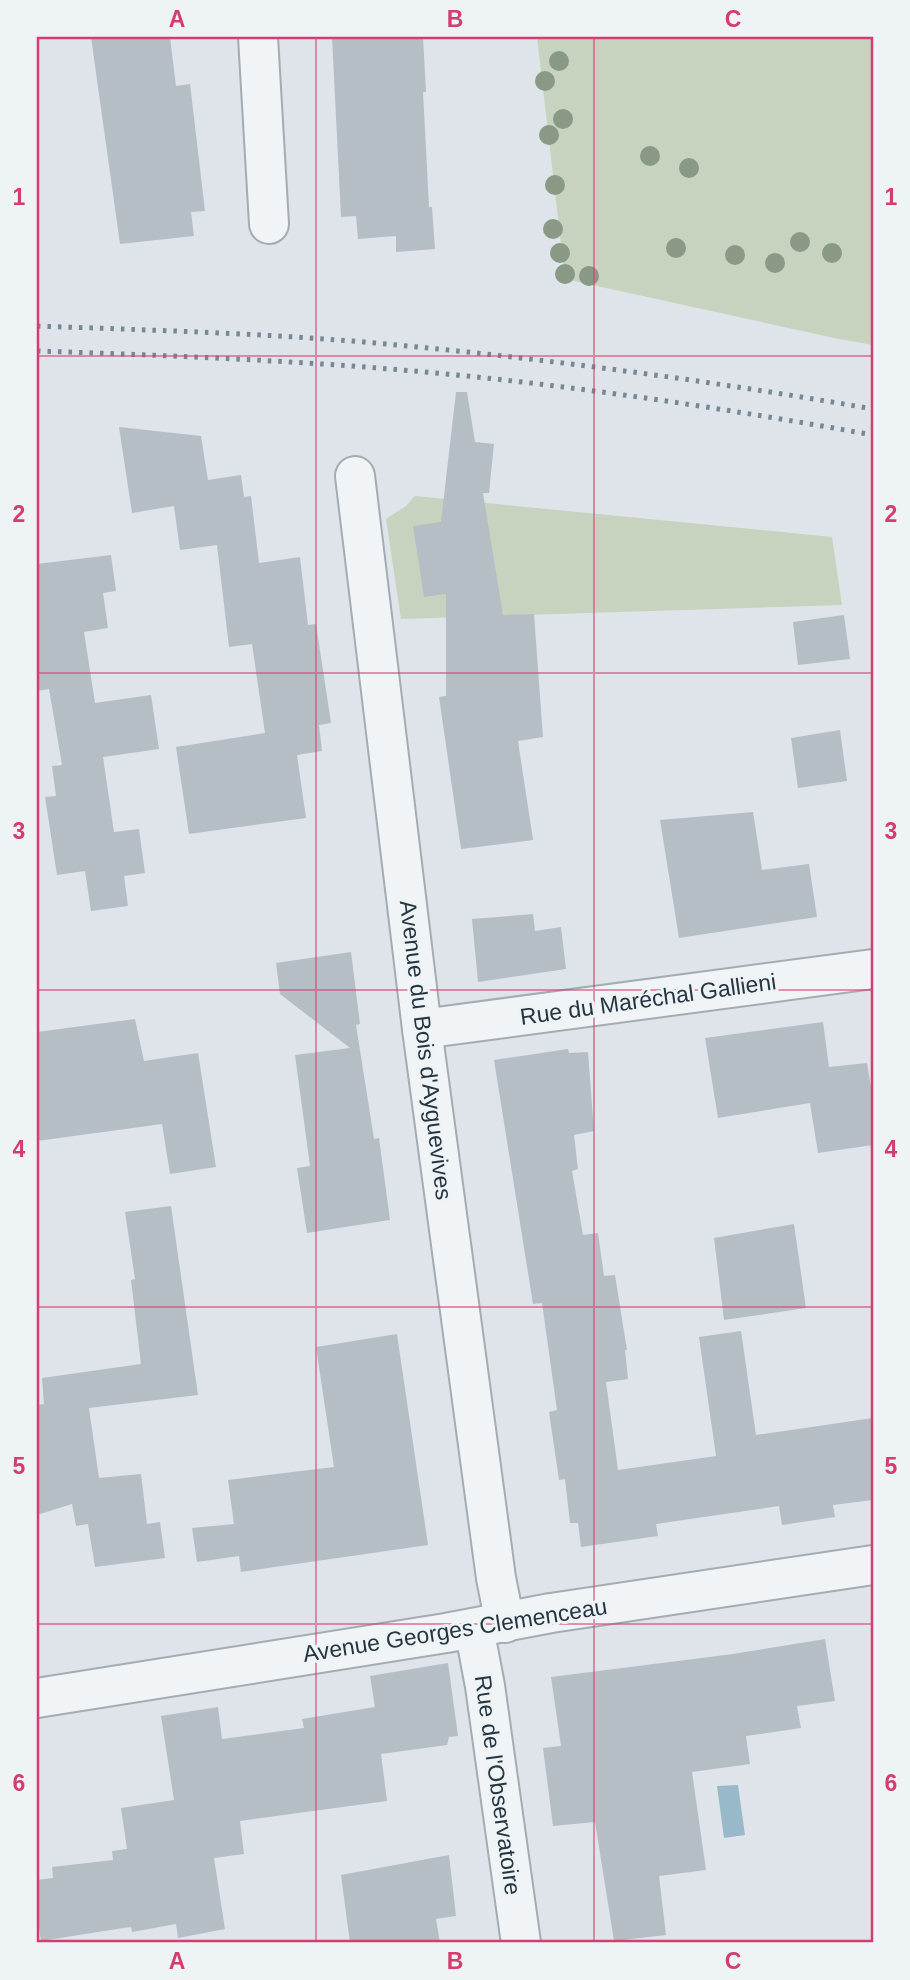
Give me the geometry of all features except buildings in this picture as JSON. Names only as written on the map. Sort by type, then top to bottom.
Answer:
[{"type":"street","points":[[258,37],[269,224]]},
{"type":"street","name":"Avenue du Bois d'Ayguevives","points":[[355,476],[422,1029],[496,1578],[490,1625]]},
{"type":"street","name":"Rue du Maréchal Gallieni","points":[[422,1029],[873,970]]},
{"type":"street","name":"Avenue Georges Clemenceau","points":[[37,1698],[551,1613],[873,1565]]},
{"type":"street","name":"Rue de l'Observatoire","points":[[490,1625],[485,1686],[521,1943]]},
{"type":"green space","points":[[537,37],[873,37],[873,345],[565,279]]},
{"type":"green space","points":[[415,496],[832,537],[842,605],[401,619],[386,519],[406,506]]},
{"type":"water","points":[[738,1785],[745,1835],[724,1838],[717,1786]]},
{"type":"railway","points":[[37,326],[283,336],[428,348],[620,370],[873,409]]},
{"type":"railway","points":[[37,351],[430,372],[680,403],[873,435]]}]
